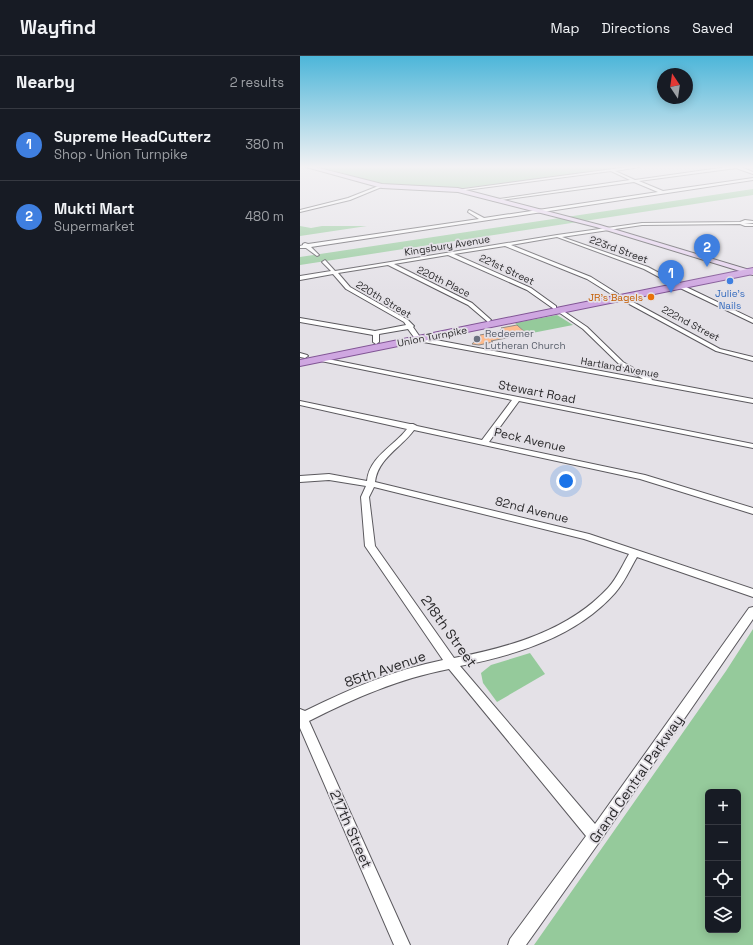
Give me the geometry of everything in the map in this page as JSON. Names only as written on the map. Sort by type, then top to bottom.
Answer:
[{"type":"main road","points":[[525,208],[608,230],[750,271]]},
{"type":"main road","name":"Union Turnpike","points":[[301,358],[375,338],[415,333],[556,309],[750,271]]},
{"type":"main road","name":"Union Turnpike","points":[[301,358],[318,359],[415,333],[556,309]]},
{"type":"street","points":[[300,247],[551,208]]},
{"type":"street","points":[[469,211],[483,219]]},
{"type":"street","name":"Kingsbury Avenue","points":[[300,278],[506,244],[642,224],[741,224],[743,222],[752,222]]},
{"type":"street","name":"223rd Street","points":[[557,236],[646,268],[677,285],[753,320]]},
{"type":"street","points":[[300,241],[308,246],[317,255]]},
{"type":"street","name":"222nd Street","points":[[506,244],[590,278],[619,296],[718,350],[753,359]]},
{"type":"street","name":"221st Street","points":[[449,254],[529,289],[585,328],[621,364],[637,373],[667,385]]},
{"type":"street","name":"220th Street","points":[[325,262],[348,288],[406,321],[415,333]]},
{"type":"street","name":"220th Place","points":[[388,263],[470,304],[478,309],[488,320]]},
{"type":"street","points":[[300,320],[375,338]]},
{"type":"street","name":"Hartland Avenue","points":[[415,333],[599,373],[753,401]]},
{"type":"street","name":"Stewart Road","points":[[318,359],[753,446]]},
{"type":"street","points":[[599,373],[612,370],[621,364]]},
{"type":"street","points":[[485,442],[517,400]]},
{"type":"street","name":"Peck Avenue","points":[[300,403],[413,426],[642,477],[753,511]]},
{"type":"street","name":"218th Street","points":[[413,426],[407,434],[386,453],[372,473],[371,484],[365,497],[370,546],[452,664],[595,836]]},
{"type":"street","name":"82nd Avenue","points":[[300,479],[329,477],[371,484],[586,536],[753,593]]},
{"type":"street","name":"85th Avenue","points":[[301,717],[363,690],[414,671],[493,654],[530,642],[565,627],[590,609],[611,590],[635,552]]},
{"type":"street","name":"Grand Central Parkway","points":[[516,945],[595,836],[753,611]]},
{"type":"street","name":"217th Street","points":[[301,717],[402,945]]},
{"type":"green space","points":[[623,208],[666,208],[300,265],[300,257]]},
{"type":"green space","points":[[300,226],[311,228],[322,226],[367,226],[300,236]]},
{"type":"green space","points":[[557,315],[573,325],[527,334],[515,323]]},
{"type":"green space","points":[[753,629],[753,945],[534,945],[726,671]]},
{"type":"green space","points":[[530,653],[545,674],[497,702],[483,683],[481,673],[491,665]]},
{"type":"building","points":[[517,325],[527,334],[491,341],[493,342],[479,345],[472,344],[480,335],[501,331],[500,330],[503,329],[501,328]]},
{"type":"place","name":"Mukti Mart","points":[[707,267]]},
{"type":"place","name":"Julie's Nails","points":[[730,281]]},
{"type":"place","name":"Supreme HeadCutterz","points":[[671,293]]},
{"type":"place","name":"JR's Bagels","points":[[651,297]]},
{"type":"place","name":"Redeemer Lutheran Church","points":[[477,339]]}]
